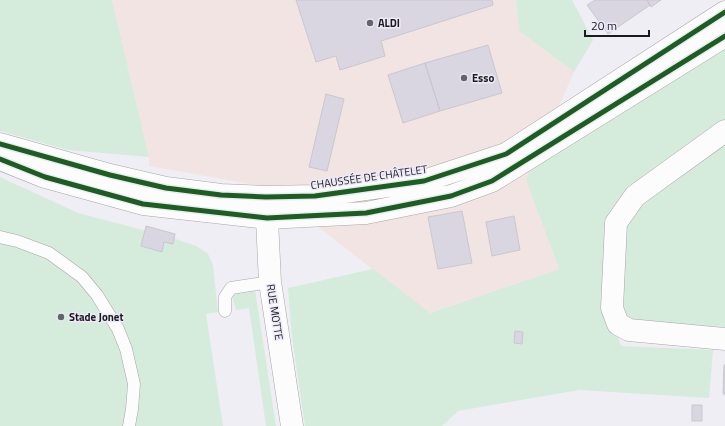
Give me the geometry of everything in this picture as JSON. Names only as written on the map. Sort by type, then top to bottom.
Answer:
[{"type":"main road","name":"CHAUSSÉE DE CHÂTELET","points":[[0,144],[110,175],[166,188],[221,195],[266,197],[315,196],[424,181],[506,154],[725,14]]},
{"type":"main road","points":[[0,159],[45,177],[143,204],[267,218],[366,213],[451,196],[492,181],[725,36]]},
{"type":"main road","points":[[725,131],[634,196],[616,223],[612,308],[618,324],[629,330],[725,339]]},
{"type":"main road","name":"RUE MOTTE","points":[[266,197],[270,282],[292,426]]},
{"type":"lane","points":[[0,237],[17,241],[49,253],[82,277],[97,295],[118,329],[126,349],[134,384],[129,426]]},
{"type":"lane","points":[[225,311],[225,297],[231,288],[270,282]]},
{"type":"shaded area","points":[[112,0],[516,0],[519,31],[574,72],[526,180],[559,269],[429,313],[267,187],[149,166],[149,157]]},
{"type":"green space","points":[[0,0],[112,0],[149,157],[68,150],[0,131]]},
{"type":"green space","points":[[516,0],[572,0],[593,40],[574,72],[519,31]]},
{"type":"green space","points":[[725,47],[725,122],[623,196],[604,239],[614,326],[621,346],[713,350],[709,398],[579,390],[458,411],[442,426],[305,426],[292,337],[288,288],[373,269],[430,313],[559,269],[526,180],[536,154]]},
{"type":"green space","points":[[725,140],[725,327],[627,321],[621,290],[628,217],[696,159]]},
{"type":"green space","points":[[0,177],[78,213],[170,237],[196,246],[208,254],[213,265],[218,312],[206,314],[223,426],[0,426]]},
{"type":"green space","points":[[255,290],[276,426],[266,426],[249,308],[236,310],[232,295]]},
{"type":"building","name":"ALDI","points":[[296,0],[492,0],[493,5],[381,41],[385,56],[340,70],[336,56],[316,62]]},
{"type":"building","points":[[595,0],[647,0],[650,5],[608,34],[587,5]]},
{"type":"building","points":[[647,0],[661,0],[651,7]]},
{"type":"building","name":"Esso","points":[[488,45],[502,93],[440,111],[425,63]]},
{"type":"building","points":[[425,63],[440,111],[403,123],[388,75]]},
{"type":"building","points":[[326,94],[344,99],[327,171],[309,167]]},
{"type":"building","points":[[462,211],[472,263],[438,269],[428,217]]},
{"type":"building","points":[[514,216],[520,250],[492,256],[486,222]]},
{"type":"building","points":[[146,226],[175,234],[173,244],[164,242],[162,252],[141,246]]},
{"type":"building","points":[[515,331],[523,332],[522,344],[514,343]]},
{"type":"building","points":[[724,365],[725,394],[723,394]]},
{"type":"building","points":[[692,405],[702,405],[702,421],[692,421]]},
{"type":"cycle path","points":[[0,144],[110,175],[166,188],[221,195],[266,197],[315,196],[424,181],[506,154],[725,12]]},
{"type":"cycle path","points":[[0,159],[45,177],[143,204],[267,218],[366,213],[451,196],[492,181],[725,36]]},
{"type":"place","name":"ALDI","points":[[370,23]]},
{"type":"place","name":"Esso","points":[[464,78]]},
{"type":"place","name":"Stade Jonet","points":[[61,317]]}]
